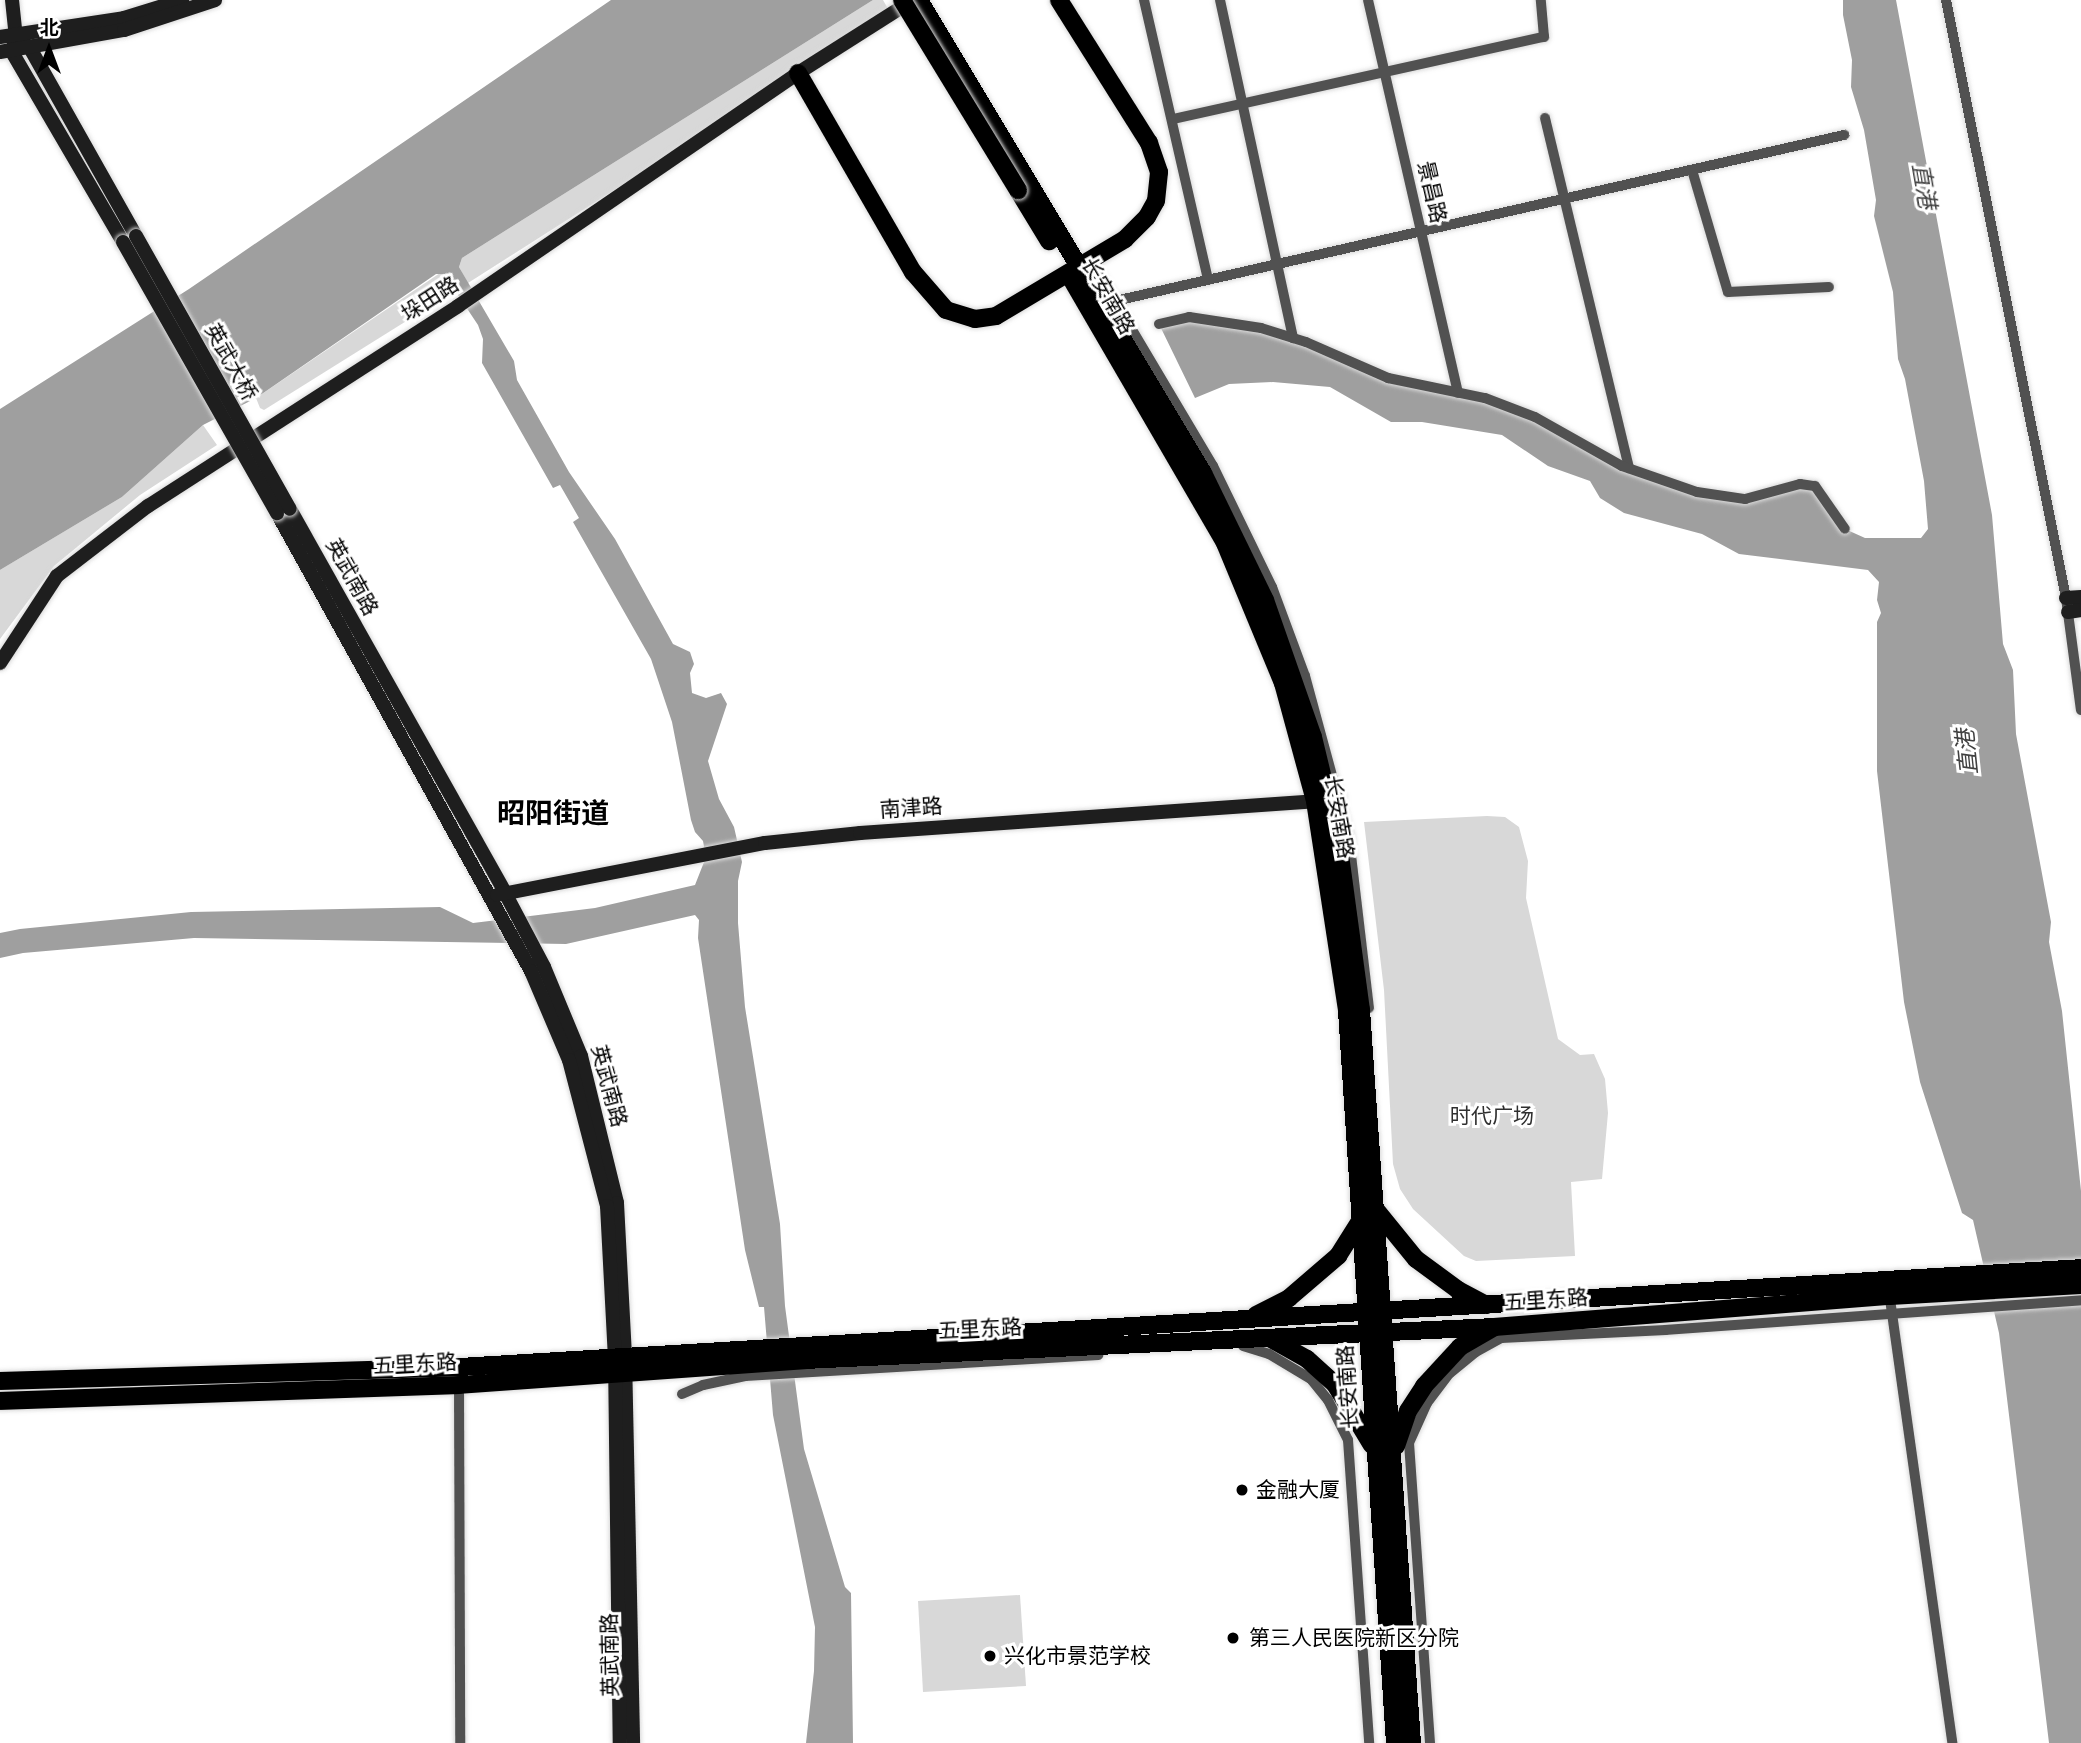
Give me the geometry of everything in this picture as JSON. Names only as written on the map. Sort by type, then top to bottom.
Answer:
[{"type":"main road","points":[[6,52],[16,36],[12,0]]},
{"type":"main road","points":[[0,37],[124,18],[182,0]]},
{"type":"main road","points":[[6,52],[124,30],[215,0]]},
{"type":"main road","name":"长安南路","points":[[902,0],[1024,187]]},
{"type":"main road","name":"垛田路","points":[[0,663],[57,576],[148,506],[458,306],[798,73],[914,0]]},
{"type":"main road","name":"长安南路","points":[[919,0],[1225,543],[1328,799],[1350,916],[1361,1010],[1374,1208],[1395,1743]]},
{"type":"main road","points":[[798,73],[913,272],[946,310],[975,319],[996,316],[1125,239],[1147,217],[1156,201],[1159,172],[1149,143],[1059,0]]},
{"type":"main road","points":[[16,36],[30,48],[129,239]]},
{"type":"main road","points":[[6,52],[129,239]]},
{"type":"main road","name":"英武大桥","points":[[129,239],[284,511]]},
{"type":"main road","name":"英武南路","points":[[284,511],[508,913],[582,1056],[617,1203],[633,1743]]},
{"type":"main road","name":"长安南路","points":[[1328,799],[1347,1011],[1365,1313],[1378,1325]]},
{"type":"main road","name":"南津路","points":[[498,895],[682,858],[765,844],[860,833],[1328,799]]},
{"type":"main road","points":[[1374,1208],[1416,1259],[1458,1290],[1486,1305]]},
{"type":"main road","points":[[1250,1319],[1289,1298],[1338,1256],[1360,1221]]},
{"type":"main road","points":[[1963,1291],[2081,1268]]},
{"type":"main road","points":[[1963,1291],[2081,1285]]},
{"type":"main road","name":"五里东路","points":[[0,1381],[460,1367],[737,1364],[1268,1338],[1378,1325],[1486,1305],[1888,1287],[1963,1291]]},
{"type":"main road","name":"五里东路","points":[[1378,1325],[1494,1327],[1888,1287]]},
{"type":"main road","name":"五里东路","points":[[806,1360],[1250,1319],[1365,1313]]},
{"type":"main road","points":[[1268,1338],[1307,1359],[1335,1384],[1384,1454],[1424,1386],[1460,1348],[1494,1327]]},
{"type":"main road","name":"英武南路","points":[[620,1365],[620,1743]]},
{"type":"main road","name":"五里东路","points":[[0,1401],[459,1385],[620,1365]]},
{"type":"main road","name":"长安南路","points":[[1384,1454],[1412,1743]]},
{"type":"street","points":[[1144,0],[1208,280]]},
{"type":"street","points":[[1220,0],[1279,263],[1293,338]]},
{"type":"street","name":"景昌路","points":[[1368,0],[1458,393]]},
{"type":"street","points":[[1173,119],[1544,37],[1541,0]]},
{"type":"street","points":[[1946,0],[2074,604],[2081,710]]},
{"type":"street","points":[[1545,118],[1629,468]]},
{"type":"street","points":[[1115,301],[1421,229],[1844,135]]},
{"type":"street","points":[[1692,170],[1728,292],[1829,287]]},
{"type":"street","points":[[1073,271],[1099,274],[1213,466],[1252,543],[1305,676],[1328,799],[1349,838],[1359,914],[1382,1182]]},
{"type":"street","points":[[1159,324],[1189,317],[1261,328],[1293,338],[1388,378],[1485,398],[1535,417],[1629,468],[1697,492],[1745,499],[1800,484],[1815,486],[1845,529]]},
{"type":"street","points":[[1888,1287],[1951,1743]]},
{"type":"street","points":[[1430,1743],[1409,1443],[1427,1403],[1450,1373],[1501,1338],[1892,1314],[1963,1291],[2081,1300]]},
{"type":"street","points":[[806,1360],[1250,1345],[1311,1379],[1328,1400],[1348,1440],[1369,1743]]},
{"type":"street","points":[[682,1394],[703,1385],[737,1364]]},
{"type":"street","points":[[459,1385],[460,1743]]},
{"type":"green space","points":[[873,0],[883,0],[891,14],[468,283],[459,267],[462,258]]},
{"type":"green space","points":[[440,273],[448,276],[456,290],[264,410],[260,408],[256,398]]},
{"type":"green space","points":[[203,425],[217,445],[140,495],[54,566],[0,639],[0,570],[122,497]]},
{"type":"green space","name":"时代广场","points":[[1505,817],[1519,827],[1528,861],[1526,898],[1558,1039],[1580,1055],[1594,1054],[1605,1079],[1608,1113],[1602,1179],[1571,1182],[1575,1256],[1476,1261],[1464,1256],[1413,1209],[1400,1189],[1393,1164],[1384,990],[1364,822]]},
{"type":"green space","points":[[1020,1595],[1026,1686],[923,1692],[918,1601]]},
{"type":"water","points":[[611,0],[873,0],[462,258],[459,267],[514,361],[517,380],[569,472],[615,539],[673,644],[690,652],[694,664],[690,673],[692,693],[706,698],[721,693],[727,704],[708,761],[719,799],[734,827],[742,862],[738,881],[738,923],[745,1007],[780,1224],[785,1306],[804,1449],[845,1587],[851,1593],[853,1743],[806,1743],[814,1671],[815,1627],[773,1415],[764,1307],[759,1307],[745,1250],[698,938],[699,920],[695,915],[566,944],[194,938],[23,953],[0,958],[0,933],[20,929],[191,912],[440,907],[473,923],[595,908],[695,885],[706,857],[703,841],[695,832],[691,820],[672,722],[651,659],[573,522],[579,518],[560,485],[553,488],[482,363],[483,339],[478,325],[444,274],[436,274],[256,398],[203,425],[122,497],[0,570],[0,409],[189,289]]},
{"type":"water","name":"直港","points":[[1843,0],[1896,0],[1992,515],[2003,644],[2013,670],[2016,734],[2051,922],[2049,942],[2062,1011],[2081,1191],[2081,1743],[2049,1743],[1999,1333],[1973,1220],[1962,1213],[1920,1082],[1904,1002],[1877,771],[1877,622],[1881,613],[1877,600],[1879,582],[1868,570],[1739,554],[1702,534],[1624,513],[1600,498],[1590,481],[1548,466],[1502,435],[1422,422],[1391,422],[1330,387],[1273,382],[1229,384],[1195,398],[1159,324],[1189,317],[1261,328],[1388,378],[1485,398],[1535,417],[1622,466],[1697,492],[1745,499],[1815,486],[1845,529],[1865,538],[1921,538],[1928,529],[1924,481],[1905,379],[1898,359],[1893,292],[1874,216],[1876,200],[1864,130],[1851,87],[1852,60],[1843,15]]},
{"type":"place","name":"金融大厦","points":[[1242,1490]]},
{"type":"place","name":"第三人民医院新区分院","points":[[1233,1638]]},
{"type":"place","name":"兴化市景范学校","points":[[990,1656]]},
{"type":"district","name":"昭阳街道","points":[[553,813]]}]
